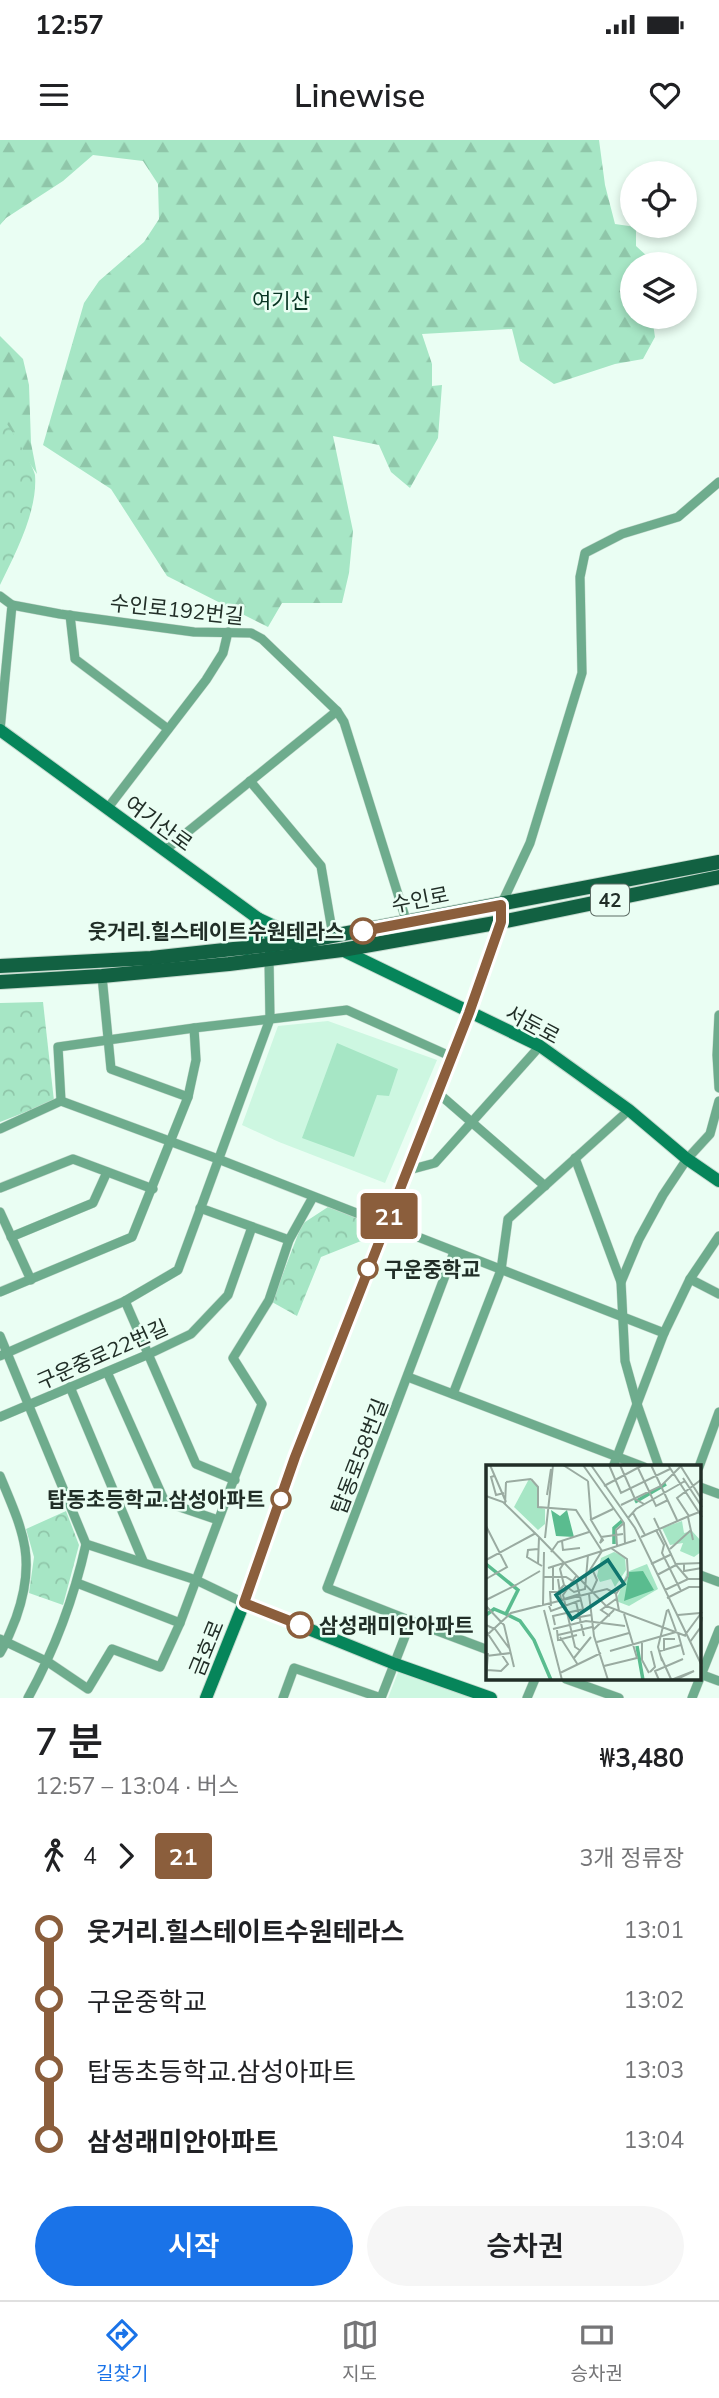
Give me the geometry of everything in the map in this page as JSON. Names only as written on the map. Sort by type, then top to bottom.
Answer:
[{"type":"main road","name":"수인로","points":[[0,966],[151,958],[247,949],[271,953],[306,941],[719,862]]},
{"type":"main road","name":"수인로","points":[[0,982],[102,976],[271,953],[342,950],[501,922],[719,877]]},
{"type":"street","points":[[501,905],[530,843],[582,673],[580,577],[585,553],[622,534],[678,517],[719,482]]},
{"type":"street","points":[[0,596],[12,606],[0,730]]},
{"type":"street","name":"수인로192번길","points":[[12,606],[194,632],[251,634],[262,639],[337,711],[344,722],[407,923]]},
{"type":"street","points":[[70,615],[75,659],[169,729]]},
{"type":"street","points":[[107,809],[211,671],[223,653],[228,632]]},
{"type":"street","points":[[164,851],[337,711]]},
{"type":"street","name":"여기산로","points":[[0,730],[267,925],[271,953]]},
{"type":"street","points":[[250,781],[321,866],[333,936]]},
{"type":"street","name":"금호로","points":[[206,1698],[244,1603],[295,1457],[469,1013],[501,922],[501,905]]},
{"type":"street","points":[[247,949],[257,936],[257,918],[306,941]]},
{"type":"street","name":"서둔로","points":[[342,950],[540,1046],[629,1110],[687,1159],[719,1181]]},
{"type":"street","points":[[3,1355],[125,1301],[178,1270],[270,1018],[271,953]]},
{"type":"street","points":[[102,976],[111,1069],[188,1097]]},
{"type":"street","points":[[61,1101],[58,1047],[270,1018],[347,1010],[450,1056]]},
{"type":"street","points":[[719,1014],[719,1088]]},
{"type":"street","points":[[0,1292],[132,1237],[188,1097],[196,1060],[194,1028]]},
{"type":"street","points":[[409,1170],[435,1163],[540,1046]]},
{"type":"street","points":[[438,1093],[545,1186]]},
{"type":"street","points":[[0,1129],[61,1101],[218,1159],[664,1333]]},
{"type":"street","points":[[621,1282],[639,1238],[663,1195],[687,1159],[710,1134],[719,1101]]},
{"type":"street","points":[[453,1394],[501,1270],[508,1219],[629,1110]]},
{"type":"street","points":[[575,1158],[621,1282],[625,1361],[658,1465]]},
{"type":"street","points":[[0,1188],[73,1159],[153,1189]]},
{"type":"street","points":[[11,1237],[93,1203],[107,1172]]},
{"type":"street","points":[[3,1641],[48,1662],[88,1689],[112,1649],[160,1667],[180,1623],[262,1404],[233,1358],[269,1300],[289,1240],[313,1197]]},
{"type":"street","points":[[200,1208],[289,1240]]},
{"type":"street","points":[[0,1212],[31,1280]]},
{"type":"street","name":"구운중로22번길","points":[[0,1417],[191,1334],[228,1295],[252,1227]]},
{"type":"street","points":[[614,1465],[664,1333],[690,1279],[719,1236]]},
{"type":"street","name":"탑동로58번길","points":[[454,1252],[327,1588],[486,1649]]},
{"type":"street","points":[[690,1279],[719,1294]]},
{"type":"street","points":[[125,1301],[196,1464],[235,1480]]},
{"type":"street","points":[[0,1336],[3,1355],[86,1544],[77,1583],[48,1662],[28,1698]]},
{"type":"street","points":[[107,1372],[166,1502],[219,1520]]},
{"type":"street","points":[[408,1377],[639,1465]]},
{"type":"street","points":[[70,1387],[143,1561]]},
{"type":"street","points":[[700,1465],[719,1412]]},
{"type":"street","points":[[0,1476],[19,1521],[27,1557],[25,1592],[0,1653]]},
{"type":"street","points":[[702,1488],[719,1494]]},
{"type":"street","points":[[86,1544],[196,1580],[244,1603],[395,1664],[491,1698]]},
{"type":"street","points":[[702,1576],[719,1582]]},
{"type":"street","points":[[77,1583],[180,1623]]},
{"type":"street","points":[[283,1698],[295,1668],[381,1698],[411,1621]]},
{"type":"street","points":[[702,1672],[719,1630]]},
{"type":"street","points":[[702,1674],[719,1681]]},
{"type":"street","points":[[527,1698],[535,1680]]},
{"type":"street","points":[[569,1680],[619,1698]]},
{"type":"street","points":[[692,1698],[699,1680]]},
{"type":"shaded area","points":[[328,1021],[437,1060],[385,1183],[242,1125],[278,1026]]},
{"type":"shaded area","points":[[399,1670],[476,1698],[388,1698]]},
{"type":"green space","name":"여기산","points":[[0,140],[599,140],[605,185],[615,224],[620,225],[620,238],[636,238],[636,246],[643,252],[620,252],[620,329],[654,329],[655,337],[643,359],[615,364],[554,384],[520,361],[512,329],[422,334],[432,364],[432,386],[442,385],[438,438],[410,488],[391,472],[379,445],[333,436],[353,531],[349,573],[342,603],[282,603],[268,627],[167,576],[111,489],[43,445],[84,303],[99,281],[144,242],[159,219],[158,184],[143,161],[93,155],[63,181],[6,218],[0,225]]},
{"type":"green space","points":[[0,336],[23,359],[29,385],[31,443],[37,474],[0,420]]},
{"type":"green space","points":[[0,413],[33,470],[35,489],[29,517],[0,585]]},
{"type":"green space","points":[[43,1002],[54,1101],[0,1122],[0,1003]]},
{"type":"green space","points":[[337,1043],[398,1069],[389,1096],[377,1095],[354,1157],[302,1138]]},
{"type":"green space","points":[[328,1207],[360,1218],[361,1241],[321,1257],[297,1316],[272,1302],[302,1224]]},
{"type":"green space","points":[[66,1511],[79,1545],[63,1605],[29,1593],[34,1557],[26,1529]]},
{"type":"bus line","name":"21","points":[[300,1625],[244,1603],[295,1457],[469,1013],[501,922],[501,905],[363,931]]},
{"type":"place","name":"웃거리.힐스테이트수원테라스","points":[[363,931]]},
{"type":"place","name":"구운중학교","points":[[368,1269]]},
{"type":"place","name":"탑동초등학교.삼성아파트","points":[[281,1499]]},
{"type":"place","name":"삼성래미안아파트","points":[[300,1625]]}]
